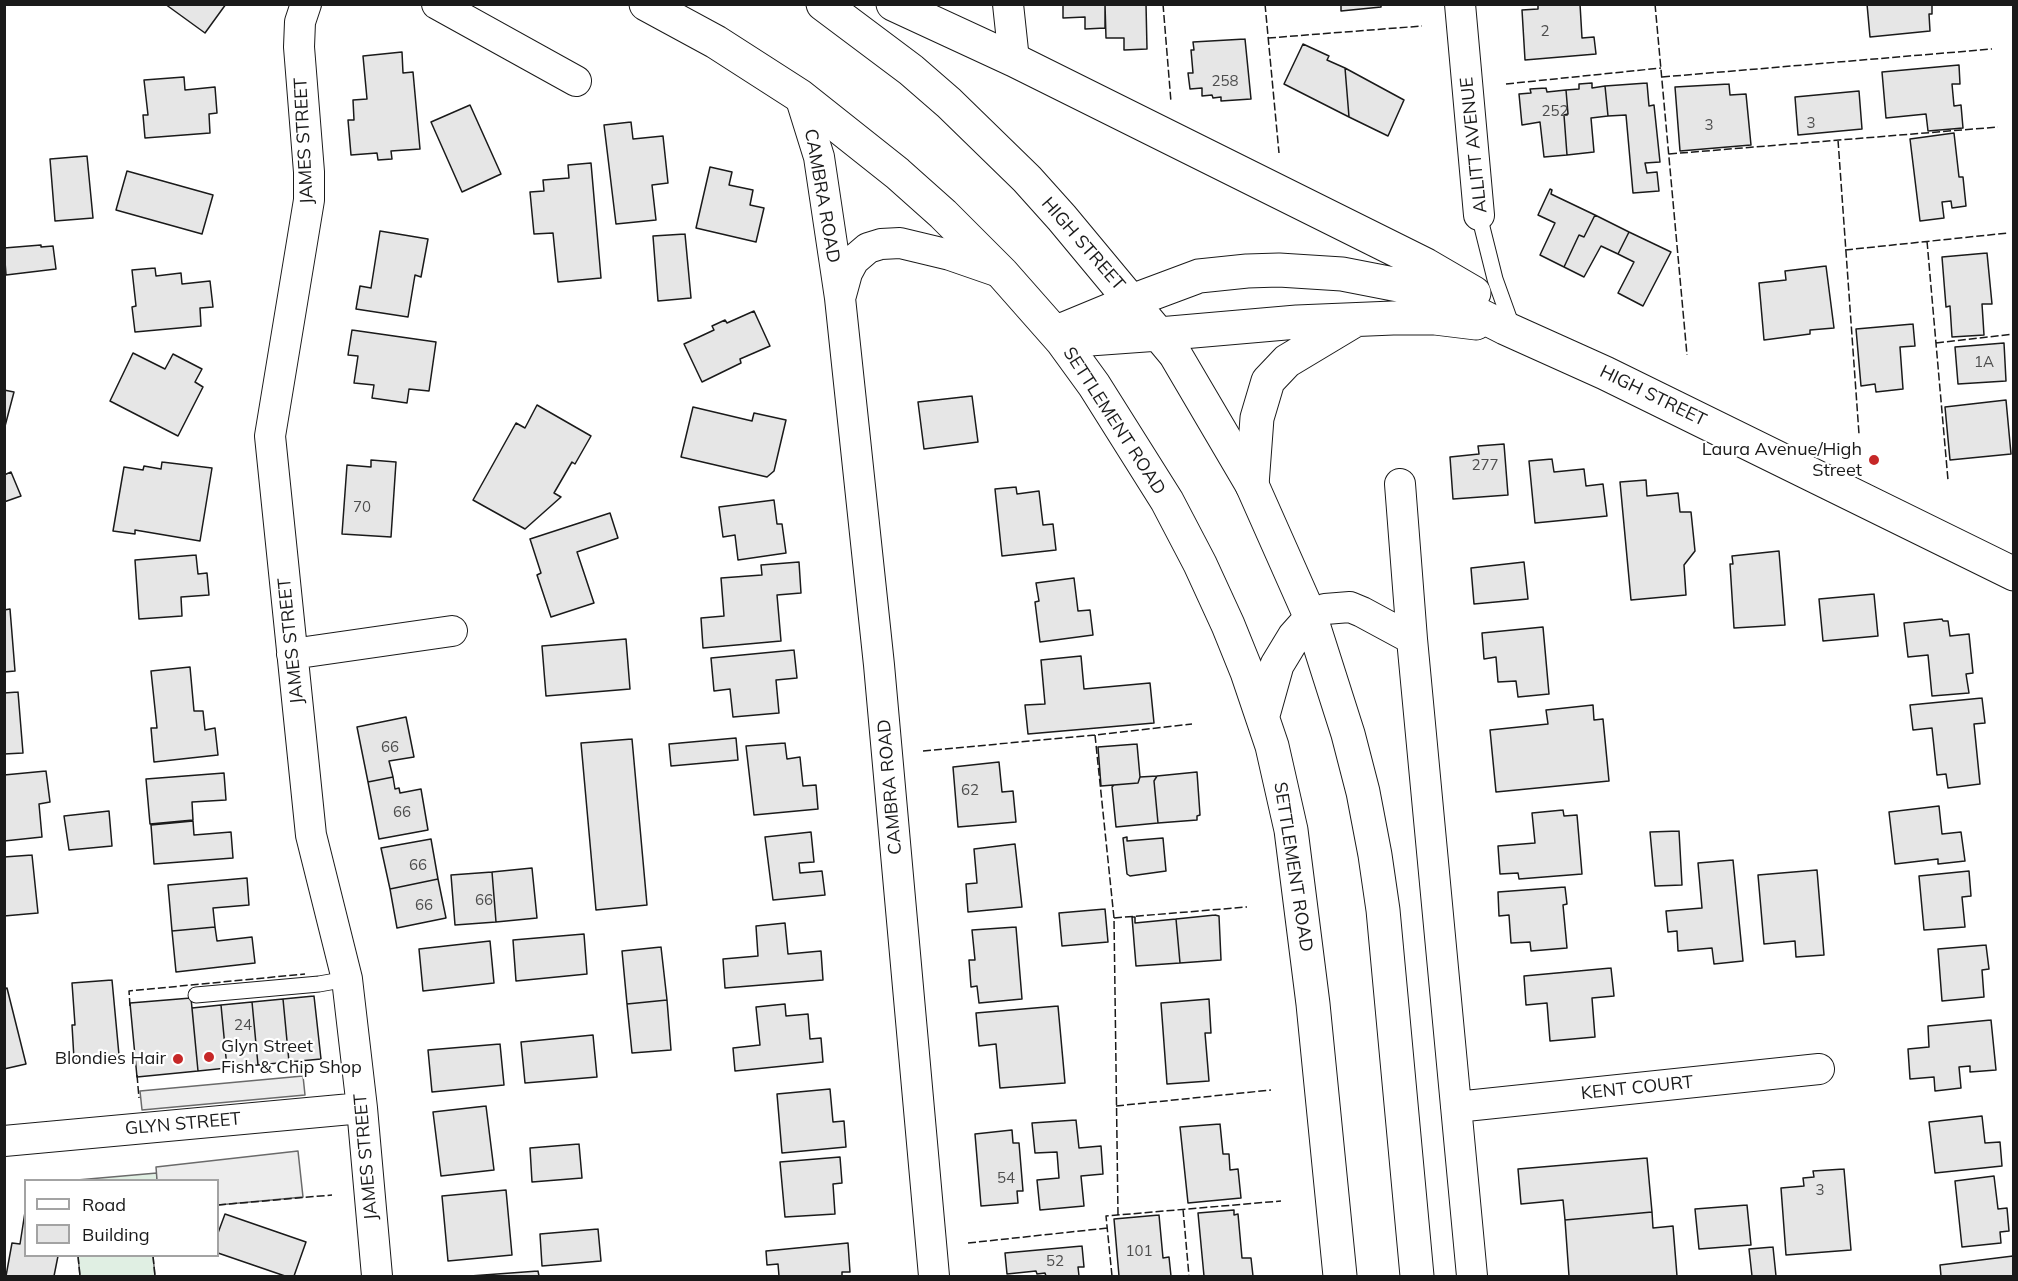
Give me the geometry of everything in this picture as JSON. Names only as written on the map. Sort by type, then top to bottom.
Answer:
[{"type":"main road","points":[[646,4],[716,42],[800,96],[897,173],[943,214],[1002,273],[1059,337],[1132,301],[1188,374],[1252,485],[1311,618],[1348,734],[1375,855],[1390,982],[1417,1276]]},
{"type":"main road","name":"HIGH STREET","points":[[823,4],[911,69],[949,103],[1027,179],[1132,301],[1180,282],[1210,274],[1279,270],[1368,278],[1414,288],[1507,323],[1550,347],[2013,574]]},
{"type":"main road","name":"HIGH STREET","points":[[893,4],[1014,60],[1426,265],[1472,292],[1507,323]]},
{"type":"main road","name":"HIGH STREET","points":[[1059,337],[1159,334],[1297,322],[1393,318],[1435,318],[1507,323]]},
{"type":"main road","points":[[1252,485],[1257,418],[1268,381],[1287,361],[1356,320]]},
{"type":"main road","name":"SETTLEMENT ROAD","points":[[1059,337],[1094,385],[1184,532],[1228,624],[1263,715],[1291,830],[1300,888],[1340,1276]]},
{"type":"main road","points":[[1263,715],[1277,665],[1294,637],[1311,618]]},
{"type":"street","name":"JAMES STREET","points":[[306,4],[300,22],[298,46],[309,172],[309,200],[270,436],[311,835],[347,979],[362,1108],[377,1276]]},
{"type":"street","points":[[438,4],[576,81]]},
{"type":"street","points":[[1008,4],[1014,60]]},
{"type":"street","name":"ALLITT AVENUE","points":[[1460,4],[1479,215]]},
{"type":"street","name":"CAMBRA ROAD","points":[[800,96],[814,137],[821,168],[840,298],[881,689],[934,1276]]},
{"type":"street","name":"CAMBRA ROAD","points":[[840,298],[847,273],[854,260],[868,248],[881,244],[900,243],[950,255],[1002,273]]},
{"type":"street","points":[[1400,484],[1412,639],[1472,1276]]},
{"type":"street","points":[[1311,618],[1325,609],[1350,608],[1368,614],[1412,639]]},
{"type":"street","points":[[292,654],[452,631]]},
{"type":"street","name":"KENT COURT","points":[[1456,1107],[1819,1069]]},
{"type":"street","name":"GLYN STREET","points":[[4,1141],[362,1108]]},
{"type":"lane","name":"ALLITT AVENUE","points":[[1479,215],[1507,323]]},
{"type":"lane","points":[[196,995],[318,984],[347,979]]},
{"type":"green space","points":[[157,1173],[157,1179],[88,1179]]},
{"type":"green space","points":[[78,1257],[153,1257],[155,1276],[80,1276]]},
{"type":"shaded area","points":[[303,1076],[305,1095],[142,1110],[140,1091]]},
{"type":"shaded area","points":[[298,1151],[303,1197],[219,1205],[219,1179],[157,1179],[156,1167]]},
{"type":"building","points":[[165,4],[226,4],[205,33]]},
{"type":"building","points":[[1063,4],[1105,4],[1105,28],[1085,29],[1085,17],[1063,18]]},
{"type":"building","points":[[1105,4],[1146,4],[1147,49],[1124,50],[1124,38],[1106,38]]},
{"type":"building","points":[[1341,4],[1381,4],[1381,7],[1341,11]]},
{"type":"building","points":[[1538,4],[1580,4],[1582,38],[1594,37],[1596,54],[1525,60],[1522,10],[1538,9]]},
{"type":"building","points":[[1867,4],[1932,4],[1932,14],[1929,14],[1930,31],[1870,37]]},
{"type":"building","points":[[1245,39],[1251,99],[1221,101],[1221,97],[1202,96],[1202,88],[1190,89],[1188,73],[1193,73],[1191,50],[1194,50],[1193,42]]},
{"type":"building","points":[[1303,44],[1329,56],[1327,60],[1345,68],[1349,117],[1284,84]]},
{"type":"building","points":[[402,52],[403,73],[413,72],[420,149],[391,151],[392,159],[378,160],[377,153],[351,155],[348,120],[354,120],[353,100],[367,99],[363,56]]},
{"type":"building","points":[[1959,65],[1960,84],[1952,84],[1954,106],[1961,105],[1963,128],[1928,131],[1926,114],[1886,118],[1882,72]]},
{"type":"building","points":[[1345,68],[1404,100],[1388,136],[1349,117]]},
{"type":"building","points":[[184,77],[185,90],[215,87],[217,113],[209,114],[210,133],[145,138],[143,115],[148,115],[144,80]]},
{"type":"building","points":[[1592,83],[1592,88],[1605,86],[1608,116],[1591,118],[1594,152],[1567,155],[1564,115],[1568,114],[1566,90],[1579,89],[1579,84]]},
{"type":"building","points":[[1647,83],[1649,106],[1654,105],[1660,162],[1645,163],[1647,173],[1657,172],[1659,191],[1633,193],[1626,115],[1608,116],[1605,86]]},
{"type":"building","points":[[1729,84],[1730,95],[1746,94],[1751,145],[1680,151],[1675,87]]},
{"type":"building","points":[[1546,88],[1547,92],[1566,90],[1568,114],[1564,115],[1567,155],[1544,157],[1540,122],[1522,125],[1519,94],[1531,93],[1530,89]]},
{"type":"building","points":[[1859,91],[1862,129],[1798,135],[1795,97]]},
{"type":"building","points":[[470,105],[501,174],[462,192],[431,122]]},
{"type":"building","points":[[631,122],[633,139],[663,136],[668,183],[652,185],[656,220],[616,224],[604,125]]},
{"type":"building","points":[[1954,133],[1959,177],[1963,177],[1966,206],[1952,208],[1951,201],[1942,202],[1944,218],[1920,221],[1910,139]]},
{"type":"building","points":[[87,156],[93,218],[55,221],[50,159]]},
{"type":"building","points":[[591,163],[601,278],[558,282],[553,233],[534,234],[530,192],[544,191],[543,180],[569,178],[568,165]]},
{"type":"building","points":[[710,167],[732,172],[729,185],[753,190],[750,205],[764,208],[756,242],[696,228]]},
{"type":"building","points":[[127,171],[213,195],[202,234],[116,210]]},
{"type":"building","points":[[1550,189],[1551,194],[1595,215],[1584,237],[1579,235],[1564,267],[1540,255],[1555,223],[1538,215]]},
{"type":"building","points":[[1595,215],[1629,232],[1618,254],[1601,246],[1584,277],[1564,267],[1579,235],[1584,237]]},
{"type":"building","points":[[380,231],[428,239],[421,277],[415,275],[408,317],[356,309],[360,286],[371,288]]},
{"type":"building","points":[[1629,232],[1671,252],[1643,306],[1618,293],[1634,262],[1618,254]]},
{"type":"building","points":[[685,234],[691,298],[658,301],[653,236]]},
{"type":"building","points":[[41,245],[41,247],[53,246],[56,269],[6,275],[4,248]]},
{"type":"building","points":[[1987,253],[1992,304],[1982,304],[1984,335],[1952,337],[1950,306],[1946,307],[1942,257]]},
{"type":"building","points":[[1826,266],[1834,328],[1810,330],[1810,334],[1764,340],[1759,283],[1786,280],[1785,271]]},
{"type":"building","points":[[155,268],[156,276],[181,273],[182,284],[210,281],[213,307],[200,308],[201,326],[135,332],[132,307],[136,306],[132,270]]},
{"type":"building","points":[[754,311],[770,346],[740,359],[741,363],[702,382],[684,344],[714,330],[712,326],[725,320],[727,323]]},
{"type":"building","points":[[1913,324],[1915,346],[1900,347],[1903,389],[1876,392],[1875,384],[1861,386],[1856,329]]},
{"type":"building","points":[[352,330],[436,342],[429,391],[409,389],[407,403],[372,398],[374,385],[354,383],[358,356],[348,355]]},
{"type":"building","points":[[2004,343],[2006,381],[1958,384],[1955,347]]},
{"type":"building","points":[[133,353],[165,369],[173,354],[202,369],[195,382],[203,387],[178,436],[110,401]]},
{"type":"building","points":[[4,390],[14,392],[4,430]]},
{"type":"building","points":[[972,396],[978,442],[924,449],[918,402]]},
{"type":"building","points":[[2006,400],[2011,454],[1950,460],[1945,407]]},
{"type":"building","points":[[537,405],[591,436],[575,464],[572,462],[554,493],[561,497],[525,529],[473,500],[516,423],[525,428]]},
{"type":"building","points":[[693,407],[752,421],[754,413],[786,420],[774,471],[767,477],[681,457]]},
{"type":"building","points":[[1504,444],[1508,495],[1453,499],[1450,457],[1479,454],[1478,446]]},
{"type":"building","points":[[1552,459],[1554,472],[1584,469],[1586,486],[1603,484],[1607,516],[1535,523],[1529,461]]},
{"type":"building","points":[[371,460],[396,462],[391,537],[342,534],[347,465],[371,467]]},
{"type":"building","points":[[162,462],[212,468],[200,541],[135,530],[135,534],[113,531],[124,467],[143,470],[144,466],[161,469]]},
{"type":"building","points":[[11,472],[21,496],[4,502],[4,475]]},
{"type":"building","points":[[1646,480],[1647,496],[1678,493],[1680,512],[1691,512],[1695,551],[1684,565],[1686,595],[1631,600],[1620,482]]},
{"type":"building","points":[[1016,487],[1017,494],[1039,491],[1043,525],[1053,524],[1056,550],[1002,556],[995,489]]},
{"type":"building","points":[[774,500],[777,524],[782,524],[786,553],[738,560],[735,535],[723,537],[719,507]]},
{"type":"building","points":[[610,513],[618,538],[577,552],[594,603],[551,617],[537,575],[541,573],[530,539]]},
{"type":"building","points":[[1779,551],[1785,625],[1734,628],[1730,564],[1733,564],[1732,556]]},
{"type":"building","points":[[196,555],[198,574],[207,573],[209,595],[181,597],[182,616],[139,619],[135,560]]},
{"type":"building","points":[[799,562],[801,593],[777,595],[781,641],[703,648],[701,618],[724,616],[721,578],[762,575],[761,565]]},
{"type":"building","points":[[1524,562],[1528,599],[1474,604],[1471,568]]},
{"type":"building","points":[[1074,578],[1078,611],[1090,610],[1093,635],[1040,642],[1035,602],[1039,601],[1036,583]]},
{"type":"building","points":[[1874,594],[1878,636],[1823,641],[1819,599]]},
{"type":"building","points":[[10,609],[15,671],[4,672],[4,610]]},
{"type":"building","points":[[1942,619],[1948,621],[1950,636],[1969,634],[1973,673],[1966,674],[1969,693],[1932,696],[1928,655],[1908,657],[1904,623]]},
{"type":"building","points":[[1543,627],[1549,694],[1518,697],[1516,681],[1498,682],[1496,657],[1484,659],[1482,633]]},
{"type":"building","points":[[626,639],[630,689],[546,696],[542,646]]},
{"type":"building","points":[[794,650],[797,678],[776,680],[779,713],[733,717],[730,689],[714,691],[711,658]]},
{"type":"building","points":[[1081,656],[1084,689],[1150,683],[1154,723],[1028,734],[1025,705],[1045,704],[1041,660]]},
{"type":"building","points":[[190,667],[194,711],[203,711],[205,730],[215,728],[218,755],[154,762],[151,728],[157,728],[151,671]]},
{"type":"building","points":[[18,692],[23,753],[4,754],[4,693]]},
{"type":"building","points":[[1982,698],[1985,723],[1974,724],[1980,784],[1948,788],[1946,774],[1937,775],[1932,728],[1913,730],[1910,705]]},
{"type":"building","points":[[1593,705],[1594,720],[1603,719],[1609,781],[1496,792],[1490,730],[1548,724],[1546,710]]},
{"type":"building","points":[[406,717],[414,757],[389,761],[393,777],[368,782],[357,727]]},
{"type":"building","points":[[736,738],[738,760],[671,766],[669,744]]},
{"type":"building","points":[[632,739],[647,905],[596,910],[581,743]]},
{"type":"building","points":[[785,743],[787,759],[800,757],[803,786],[816,785],[818,809],[754,815],[746,746]]},
{"type":"building","points":[[1137,744],[1140,777],[1138,783],[1101,786],[1098,747]]},
{"type":"building","points":[[999,762],[1002,792],[1013,791],[1016,822],[958,827],[953,767]]},
{"type":"building","points":[[46,771],[50,802],[39,804],[42,837],[4,841],[4,775]]},
{"type":"building","points":[[1197,772],[1200,815],[1197,816],[1197,820],[1158,823],[1154,781],[1157,776]]},
{"type":"building","points":[[224,773],[226,800],[192,802],[193,820],[150,824],[146,779]]},
{"type":"building","points":[[1157,776],[1154,781],[1158,823],[1116,827],[1112,787],[1138,783],[1140,777]]},
{"type":"building","points":[[393,777],[395,789],[399,788],[400,793],[421,789],[428,830],[379,839],[368,782]]},
{"type":"building","points":[[1939,806],[1942,834],[1961,832],[1965,861],[1938,864],[1938,859],[1895,864],[1889,812]]},
{"type":"building","points":[[1563,810],[1564,816],[1577,815],[1582,874],[1519,879],[1518,873],[1500,874],[1498,846],[1535,843],[1532,813]]},
{"type":"building","points":[[109,811],[112,846],[69,850],[64,816]]},
{"type":"building","points":[[193,821],[194,835],[231,832],[233,858],[154,864],[151,825]]},
{"type":"building","points":[[1679,831],[1682,885],[1655,886],[1650,832]]},
{"type":"building","points":[[811,832],[814,862],[799,863],[800,873],[822,871],[825,895],[773,900],[765,837]]},
{"type":"building","points":[[1127,837],[1127,841],[1163,838],[1166,871],[1130,876],[1127,874],[1123,838]]},
{"type":"building","points":[[431,839],[438,879],[390,889],[381,848]]},
{"type":"building","points":[[1015,844],[1022,907],[968,912],[966,884],[977,883],[974,849]]},
{"type":"building","points":[[32,855],[38,913],[4,916],[4,857]]},
{"type":"building","points":[[1733,860],[1743,961],[1714,964],[1712,948],[1678,951],[1677,931],[1668,932],[1666,911],[1702,908],[1698,863]]},
{"type":"building","points":[[532,868],[537,918],[496,922],[492,872]]},
{"type":"building","points":[[1817,870],[1824,955],[1796,957],[1795,941],[1764,944],[1758,875]]},
{"type":"building","points":[[1969,871],[1971,896],[1962,897],[1965,927],[1924,930],[1919,876]]},
{"type":"building","points":[[492,872],[496,922],[455,925],[451,875]]},
{"type":"building","points":[[247,878],[249,905],[213,908],[215,927],[172,931],[168,885]]},
{"type":"building","points":[[438,879],[446,918],[397,928],[390,889]]},
{"type":"building","points":[[1565,887],[1567,904],[1563,905],[1567,948],[1531,951],[1530,942],[1511,943],[1509,915],[1499,916],[1498,892]]},
{"type":"building","points":[[1105,909],[1108,942],[1062,946],[1059,913]]},
{"type":"building","points":[[1219,916],[1221,960],[1180,963],[1176,919]]},
{"type":"building","points":[[1132,917],[1135,917],[1135,923],[1176,919],[1180,963],[1136,966]]},
{"type":"building","points":[[785,923],[788,954],[821,951],[823,980],[725,988],[723,959],[758,956],[756,926]]},
{"type":"building","points":[[215,927],[217,941],[252,937],[255,963],[176,972],[172,931]]},
{"type":"building","points":[[1016,927],[1022,999],[979,1003],[977,986],[971,987],[969,960],[975,960],[972,930]]},
{"type":"building","points":[[584,934],[587,974],[516,981],[513,940]]},
{"type":"building","points":[[490,941],[494,983],[423,991],[419,949]]},
{"type":"building","points":[[1986,945],[1989,969],[1982,970],[1984,997],[1942,1001],[1938,949]]},
{"type":"building","points":[[661,947],[667,1000],[627,1004],[622,951]]},
{"type":"building","points":[[1611,968],[1614,996],[1592,998],[1595,1037],[1550,1041],[1547,1003],[1526,1005],[1524,976]]},
{"type":"building","points":[[112,980],[119,1055],[74,1059],[72,1025],[75,1025],[72,983]]},
{"type":"building","points":[[7,988],[26,1064],[4,1069],[4,989]]},
{"type":"building","points":[[314,996],[321,1059],[289,1062],[283,999]]},
{"type":"building","points":[[191,998],[198,1071],[137,1077],[130,1003]]},
{"type":"building","points":[[283,999],[289,1062],[258,1065],[252,1002]]},
{"type":"building","points":[[1209,999],[1211,1033],[1205,1033],[1209,1081],[1167,1084],[1161,1003]]},
{"type":"building","points":[[667,1000],[671,1050],[632,1053],[627,1004]]},
{"type":"building","points":[[252,1002],[258,1065],[227,1068],[221,1005]]},
{"type":"building","points":[[785,1004],[786,1016],[808,1014],[810,1039],[821,1038],[823,1062],[735,1071],[733,1048],[760,1045],[756,1007]]},
{"type":"building","points":[[221,1005],[227,1068],[198,1071],[192,1008]]},
{"type":"building","points":[[1058,1006],[1065,1083],[1000,1088],[996,1044],[979,1046],[976,1013]]},
{"type":"building","points":[[1991,1020],[1996,1070],[1970,1072],[1970,1066],[1959,1067],[1961,1088],[1935,1091],[1934,1077],[1910,1079],[1908,1049],[1929,1047],[1928,1026]]},
{"type":"building","points":[[593,1035],[597,1077],[525,1083],[521,1042]]},
{"type":"building","points":[[500,1044],[504,1085],[432,1092],[428,1050]]},
{"type":"building","points":[[830,1089],[833,1122],[844,1121],[846,1147],[782,1153],[777,1094]]},
{"type":"building","points":[[486,1106],[494,1170],[441,1176],[433,1112]]},
{"type":"building","points":[[1982,1116],[1985,1143],[2000,1142],[2002,1166],[1935,1173],[1929,1122]]},
{"type":"building","points":[[1076,1120],[1079,1148],[1101,1146],[1103,1174],[1081,1176],[1084,1206],[1040,1210],[1037,1180],[1059,1178],[1057,1152],[1035,1153],[1032,1123]]},
{"type":"building","points":[[1220,1124],[1223,1154],[1229,1154],[1230,1170],[1238,1169],[1241,1198],[1188,1203],[1180,1127]]},
{"type":"building","points":[[1012,1130],[1013,1143],[1019,1143],[1023,1191],[1017,1191],[1018,1203],[981,1206],[975,1134]]},
{"type":"building","points":[[579,1144],[582,1178],[532,1182],[530,1148]]},
{"type":"building","points":[[840,1157],[842,1183],[833,1184],[835,1214],[785,1217],[780,1162]]},
{"type":"building","points":[[1647,1158],[1652,1212],[1565,1220],[1563,1200],[1521,1204],[1518,1169]]},
{"type":"building","points":[[1844,1169],[1851,1250],[1786,1255],[1781,1188],[1804,1186],[1803,1178],[1814,1177],[1813,1171]]},
{"type":"building","points":[[1994,1176],[1998,1209],[2007,1208],[2009,1231],[2000,1232],[2001,1243],[1962,1247],[1955,1181]]},
{"type":"building","points":[[506,1190],[512,1255],[448,1261],[442,1196]]},
{"type":"building","points":[[1747,1205],[1751,1245],[1699,1249],[1695,1209]]},
{"type":"building","points":[[1234,1210],[1234,1215],[1238,1214],[1242,1258],[1251,1258],[1253,1276],[1204,1276],[1198,1213]]},
{"type":"building","points":[[1652,1212],[1653,1228],[1673,1226],[1677,1276],[1569,1276],[1565,1220]]},
{"type":"building","points":[[225,1214],[306,1242],[294,1276],[285,1276],[219,1253],[219,1230]]},
{"type":"building","points":[[1159,1215],[1163,1258],[1169,1257],[1171,1276],[1119,1276],[1114,1219]]},
{"type":"building","points":[[24,1218],[24,1257],[58,1257],[54,1276],[6,1276],[12,1243],[20,1244]]},
{"type":"building","points":[[598,1229],[601,1261],[542,1266],[540,1234]]},
{"type":"building","points":[[848,1243],[850,1272],[842,1272],[842,1276],[779,1276],[778,1264],[767,1265],[766,1251]]},
{"type":"building","points":[[1082,1246],[1084,1267],[1078,1267],[1079,1276],[1046,1276],[1045,1273],[1037,1274],[1036,1271],[1007,1274],[1005,1253]]},
{"type":"building","points":[[1773,1247],[1776,1276],[1752,1276],[1749,1249]]},
{"type":"building","points":[[2013,1256],[2014,1276],[1941,1276],[1940,1265]]},
{"type":"building","points":[[538,1271],[539,1276],[470,1276]]},
{"type":"fence","points":[[1163,4],[1171,102]]},
{"type":"fence","points":[[1265,4],[1279,153]]},
{"type":"fence","points":[[1655,4],[1687,355]]},
{"type":"fence","points":[[1268,38],[1422,26]]},
{"type":"fence","points":[[1662,77],[1992,49]]},
{"type":"fence","points":[[1506,84],[1661,68]]},
{"type":"fence","points":[[1669,154],[1998,127]]},
{"type":"fence","points":[[1838,140],[1859,434]]},
{"type":"fence","points":[[1845,250],[2008,233]]},
{"type":"fence","points":[[1927,241],[1948,480]]},
{"type":"fence","points":[[1936,343],[2014,334]]},
{"type":"fence","points":[[1114,918],[1095,735],[1192,724]]},
{"type":"fence","points":[[923,751],[1095,735]]},
{"type":"fence","points":[[1118,1215],[1114,918],[1247,907]]},
{"type":"fence","points":[[130,1006],[129,991],[305,974]]},
{"type":"fence","points":[[137,1075],[139,1098]]},
{"type":"fence","points":[[1116,1106],[1271,1090]]},
{"type":"fence","points":[[219,1205],[332,1195]]},
{"type":"fence","points":[[1112,1276],[1106,1216],[1281,1201]]},
{"type":"fence","points":[[1183,1209],[1189,1276]]},
{"type":"fence","points":[[968,1243],[1108,1228]]},
{"type":"fence","points":[[78,1257],[80,1276]]},
{"type":"fence","points":[[153,1257],[155,1276]]},
{"type":"place","name":"Laura Avenue/High Street","points":[[1874,460]]},
{"type":"place","name":"Glyn Street Fish & Chip Shop","points":[[209,1057]]},
{"type":"place","name":"Blondies Hair","points":[[178,1059]]}]
